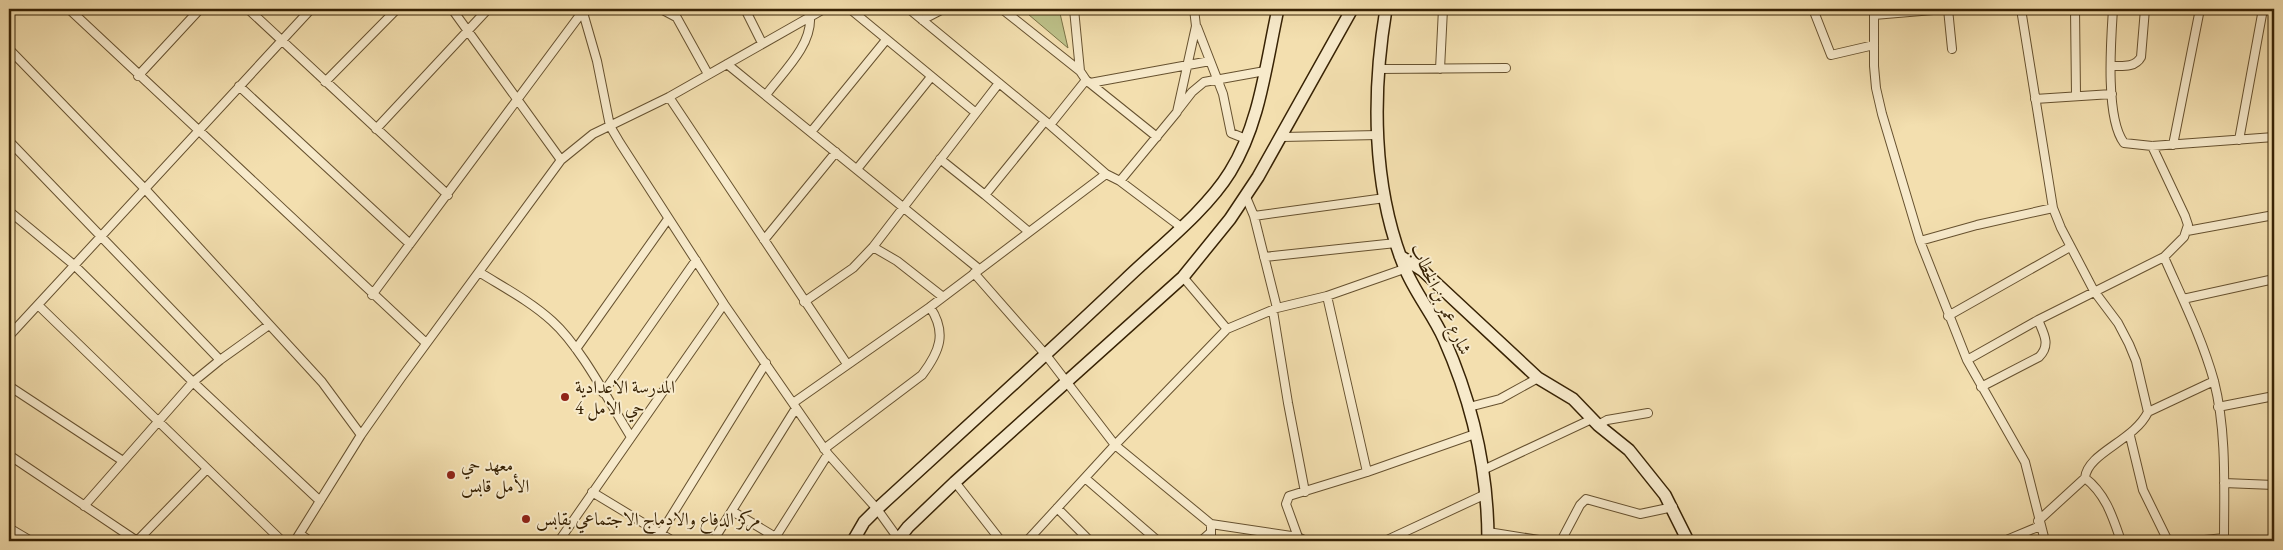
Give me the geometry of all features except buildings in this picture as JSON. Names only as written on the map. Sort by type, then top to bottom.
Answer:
[{"type":"street","points":[[69,9],[79,12],[138,76],[426,344]]},
{"type":"street","points":[[138,76],[200,9]]},
{"type":"street","points":[[248,9],[281,42],[448,195]]},
{"type":"street","points":[[9,336],[146,190],[311,9]]},
{"type":"street","points":[[325,82],[397,9]]},
{"type":"street","points":[[452,9],[561,160]]},
{"type":"street","points":[[376,129],[488,9]]},
{"type":"street","points":[[661,9],[677,18]]},
{"type":"street","points":[[672,9],[708,74]]},
{"type":"street","points":[[744,9],[762,43]]},
{"type":"street","points":[[295,541],[361,435],[561,160],[593,134],[668,96],[727,64],[813,13],[824,9]]},
{"type":"street","points":[[850,9],[976,113]]},
{"type":"street","points":[[909,9],[1048,123],[1106,174],[1120,181],[1181,227]]},
{"type":"street","points":[[922,20],[943,9]]},
{"type":"street","points":[[1002,9],[1080,71],[1088,82],[1157,137]]},
{"type":"street","points":[[1074,9],[1080,71]]},
{"type":"street","points":[[1194,9],[1196,26],[1222,94],[1231,133],[1246,139]]},
{"type":"street","points":[[853,541],[864,522],[876,509],[1046,355],[1181,227],[1224,181],[1246,139],[1265,71],[1278,9]]},
{"type":"street","points":[[582,10],[597,61],[610,126],[668,220],[826,452],[876,509],[899,540],[955,482],[1065,381],[1183,277],[1208,248],[1246,196],[1282,137],[1352,9]]},
{"type":"street","name":"شارع عمر بن الخطاب","points":[[1386,9],[1378,69],[1378,135],[1385,198],[1404,268],[1444,339],[1468,407],[1483,470],[1488,537]]},
{"type":"street","points":[[1440,69],[1443,9]]},
{"type":"street","points":[[1813,9],[1831,56],[1874,45]]},
{"type":"street","points":[[1952,50],[1947,9],[1874,12],[1874,66],[1882,114],[1920,242],[1967,360],[1981,387],[2017,444],[2025,462],[2045,541]]},
{"type":"street","points":[[2004,541],[2039,523],[2085,478],[2092,462],[2130,436],[2144,422],[2148,412],[2136,361],[2129,344],[2118,323],[2094,291],[2070,247],[2052,208],[2021,9]]},
{"type":"street","points":[[2075,9],[2076,95]]},
{"type":"street","points":[[2113,9],[2112,94],[2120,138],[2130,145],[2152,146],[2239,140],[2274,140]]},
{"type":"street","points":[[2111,66],[2132,65],[2139,61],[2141,57],[2145,9]]},
{"type":"street","points":[[2173,145],[2200,9]]},
{"type":"street","points":[[2239,140],[2263,9]]},
{"type":"street","points":[[372,294],[448,195],[582,10]]},
{"type":"street","points":[[766,95],[802,47],[813,13]]},
{"type":"street","points":[[1177,112],[1196,26]]},
{"type":"street","points":[[811,132],[886,40]]},
{"type":"street","points":[[9,49],[146,190],[322,382],[361,435]]},
{"type":"street","points":[[985,195],[1048,123],[1088,82],[1210,61]]},
{"type":"street","points":[[727,64],[903,207],[976,271],[1046,355],[1115,445],[1211,524],[1298,537],[1306,541]]},
{"type":"street","points":[[1378,69],[1506,68]]},
{"type":"street","points":[[1120,181],[1198,86],[1204,82],[1217,79],[1265,71]]},
{"type":"street","points":[[856,169],[931,77]]},
{"type":"street","points":[[804,302],[853,268],[873,247],[999,83]]},
{"type":"street","points":[[239,86],[410,244]]},
{"type":"street","points":[[2035,99],[2112,94]]},
{"type":"street","points":[[668,96],[847,364]]},
{"type":"street","points":[[1282,137],[1378,135]]},
{"type":"street","points":[[10,146],[102,236],[220,360]]},
{"type":"street","points":[[1967,360],[2038,320],[2164,257],[2184,237],[2188,225],[2185,216],[2152,146]]},
{"type":"street","points":[[764,240],[836,152]]},
{"type":"street","points":[[940,159],[1029,232]]},
{"type":"street","points":[[713,541],[795,406],[847,364],[930,307],[1106,174]]},
{"type":"street","points":[[1246,196],[1254,216],[1275,310],[1288,403],[1306,492]]},
{"type":"street","points":[[1254,216],[1385,198]]},
{"type":"street","points":[[1920,242],[2052,208]]},
{"type":"street","points":[[9,211],[74,265],[193,382],[320,501]]},
{"type":"street","points":[[2187,231],[2274,215]]},
{"type":"street","points":[[576,349],[668,220]]},
{"type":"street","points":[[1264,257],[1396,243]]},
{"type":"street","points":[[873,247],[897,261],[943,297]]},
{"type":"street","points":[[1948,316],[2070,247]]},
{"type":"street","points":[[1400,256],[1422,270],[1538,378],[1573,399],[1595,422],[1639,461],[1673,507],[1688,541]]},
{"type":"street","points":[[2164,257],[2200,339],[2214,381],[2218,407],[2224,483],[2224,540],[2194,541]]},
{"type":"street","points":[[603,393],[696,260]]},
{"type":"street","points":[[1028,541],[1115,445],[1227,329],[1275,310],[1327,296],[1404,268]]},
{"type":"street","points":[[479,272],[546,316],[566,336],[631,437]]},
{"type":"street","points":[[1183,277],[1227,329]]},
{"type":"street","points":[[2182,299],[2274,278]]},
{"type":"street","points":[[1327,296],[1367,472]]},
{"type":"street","points":[[559,541],[724,304]]},
{"type":"street","points":[[38,305],[282,541]]},
{"type":"street","points":[[732,511],[777,540],[826,452],[922,375],[932,361],[940,335],[938,320],[930,307]]},
{"type":"street","points":[[1981,387],[2039,357],[2043,353],[2045,338],[2038,320]]},
{"type":"street","points":[[84,506],[193,382],[269,325]]},
{"type":"street","points":[[656,541],[766,363]]},
{"type":"street","points":[[1468,407],[1500,399],[1538,378]]},
{"type":"street","points":[[2148,412],[2214,381]]},
{"type":"street","points":[[9,386],[123,461]]},
{"type":"street","points":[[2218,407],[2274,396]]},
{"type":"street","points":[[1483,470],[1595,422],[1648,413]]},
{"type":"street","points":[[1298,537],[1286,504],[1287,500],[1294,494],[1306,492],[1367,472],[1475,434]]},
{"type":"street","points":[[2130,436],[2143,490],[2168,541]]},
{"type":"street","points":[[9,456],[137,541],[208,469]]},
{"type":"street","points":[[1085,478],[1158,541]]},
{"type":"street","points":[[2085,478],[2096,487],[2106,503],[2122,541]]},
{"type":"street","points":[[955,482],[1001,541]]},
{"type":"street","points":[[2224,483],[2274,485]]},
{"type":"street","points":[[592,492],[673,541]]},
{"type":"street","points":[[1385,541],[1486,494]]},
{"type":"street","points":[[1561,541],[1580,505],[1586,499],[1626,512],[1640,514],[1673,507]]},
{"type":"street","points":[[1056,508],[1088,540]]},
{"type":"street","points":[[1201,541],[1210,537],[1211,524]]},
{"type":"street","points":[[9,528],[31,541]]},
{"type":"street","points":[[300,534],[310,541]]},
{"type":"street","points":[[1488,537],[1545,541]]},
{"type":"green space","points":[[1022,9],[1059,9],[1068,48]]},
{"type":"place","name":"المدرسة الاعدادية حي الامل 4","points":[[565,397]]},
{"type":"place","name":"معهد حي الأمل قابس","points":[[451,475]]},
{"type":"place","name":"مركز الدفاع والادماج الاجتماعي بقابس","points":[[526,519]]}]
